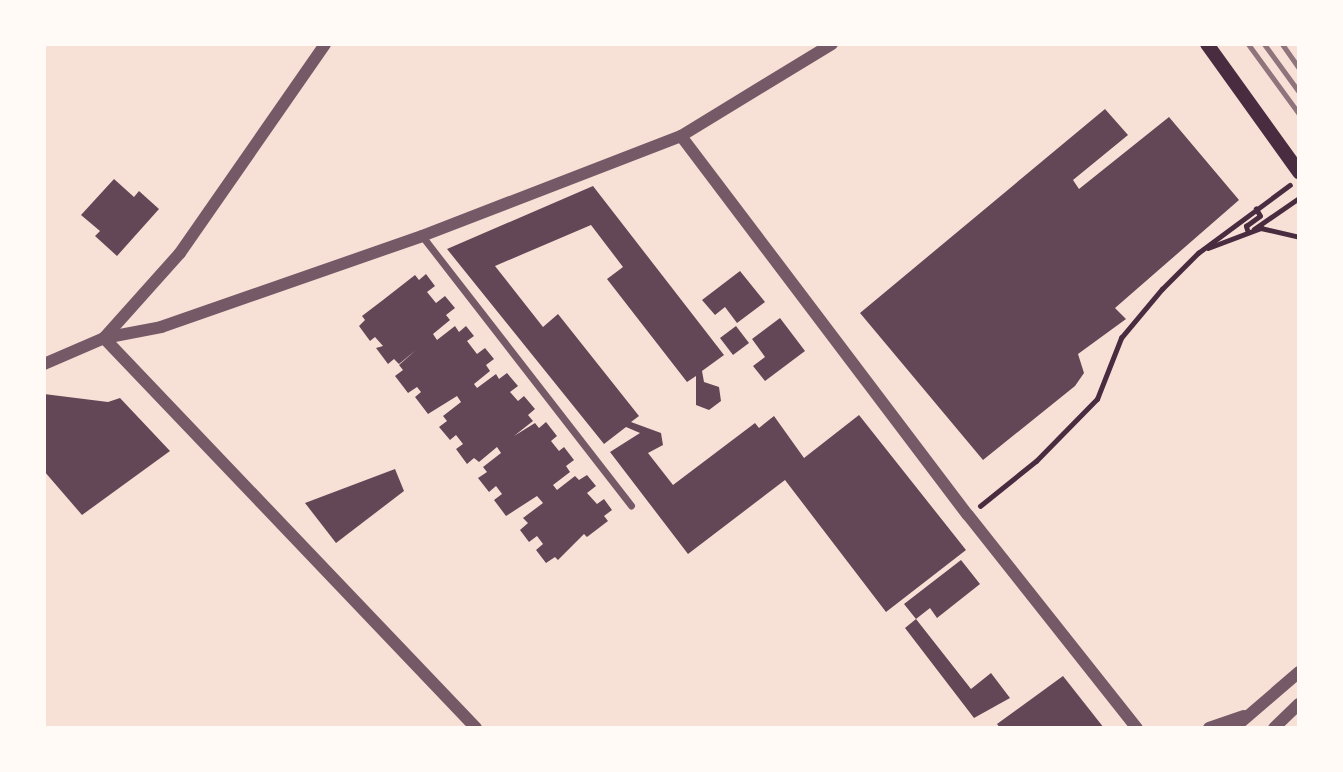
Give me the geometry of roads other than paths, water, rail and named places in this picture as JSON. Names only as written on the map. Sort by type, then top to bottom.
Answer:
[{"type":"main road","points":[[1208,44],[1299,172]]},
{"type":"street","points":[[104,338],[180,253],[325,44]]},
{"type":"street","points":[[44,364],[104,338],[161,327],[422,236],[681,136],[832,44]]},
{"type":"street","points":[[681,136],[968,515],[1137,728]]},
{"type":"street","points":[[422,236],[631,505]]},
{"type":"street","points":[[104,338],[476,728]]},
{"type":"street","points":[[1234,728],[1299,672]]},
{"type":"street","points":[[1274,728],[1299,704]]},
{"type":"street","points":[[1209,728],[1247,715]]},
{"type":"railway","points":[[1248,44],[1299,114]]},
{"type":"railway","points":[[1264,44],[1299,92]]},
{"type":"railway","points":[[1282,44],[1299,68]]}]
